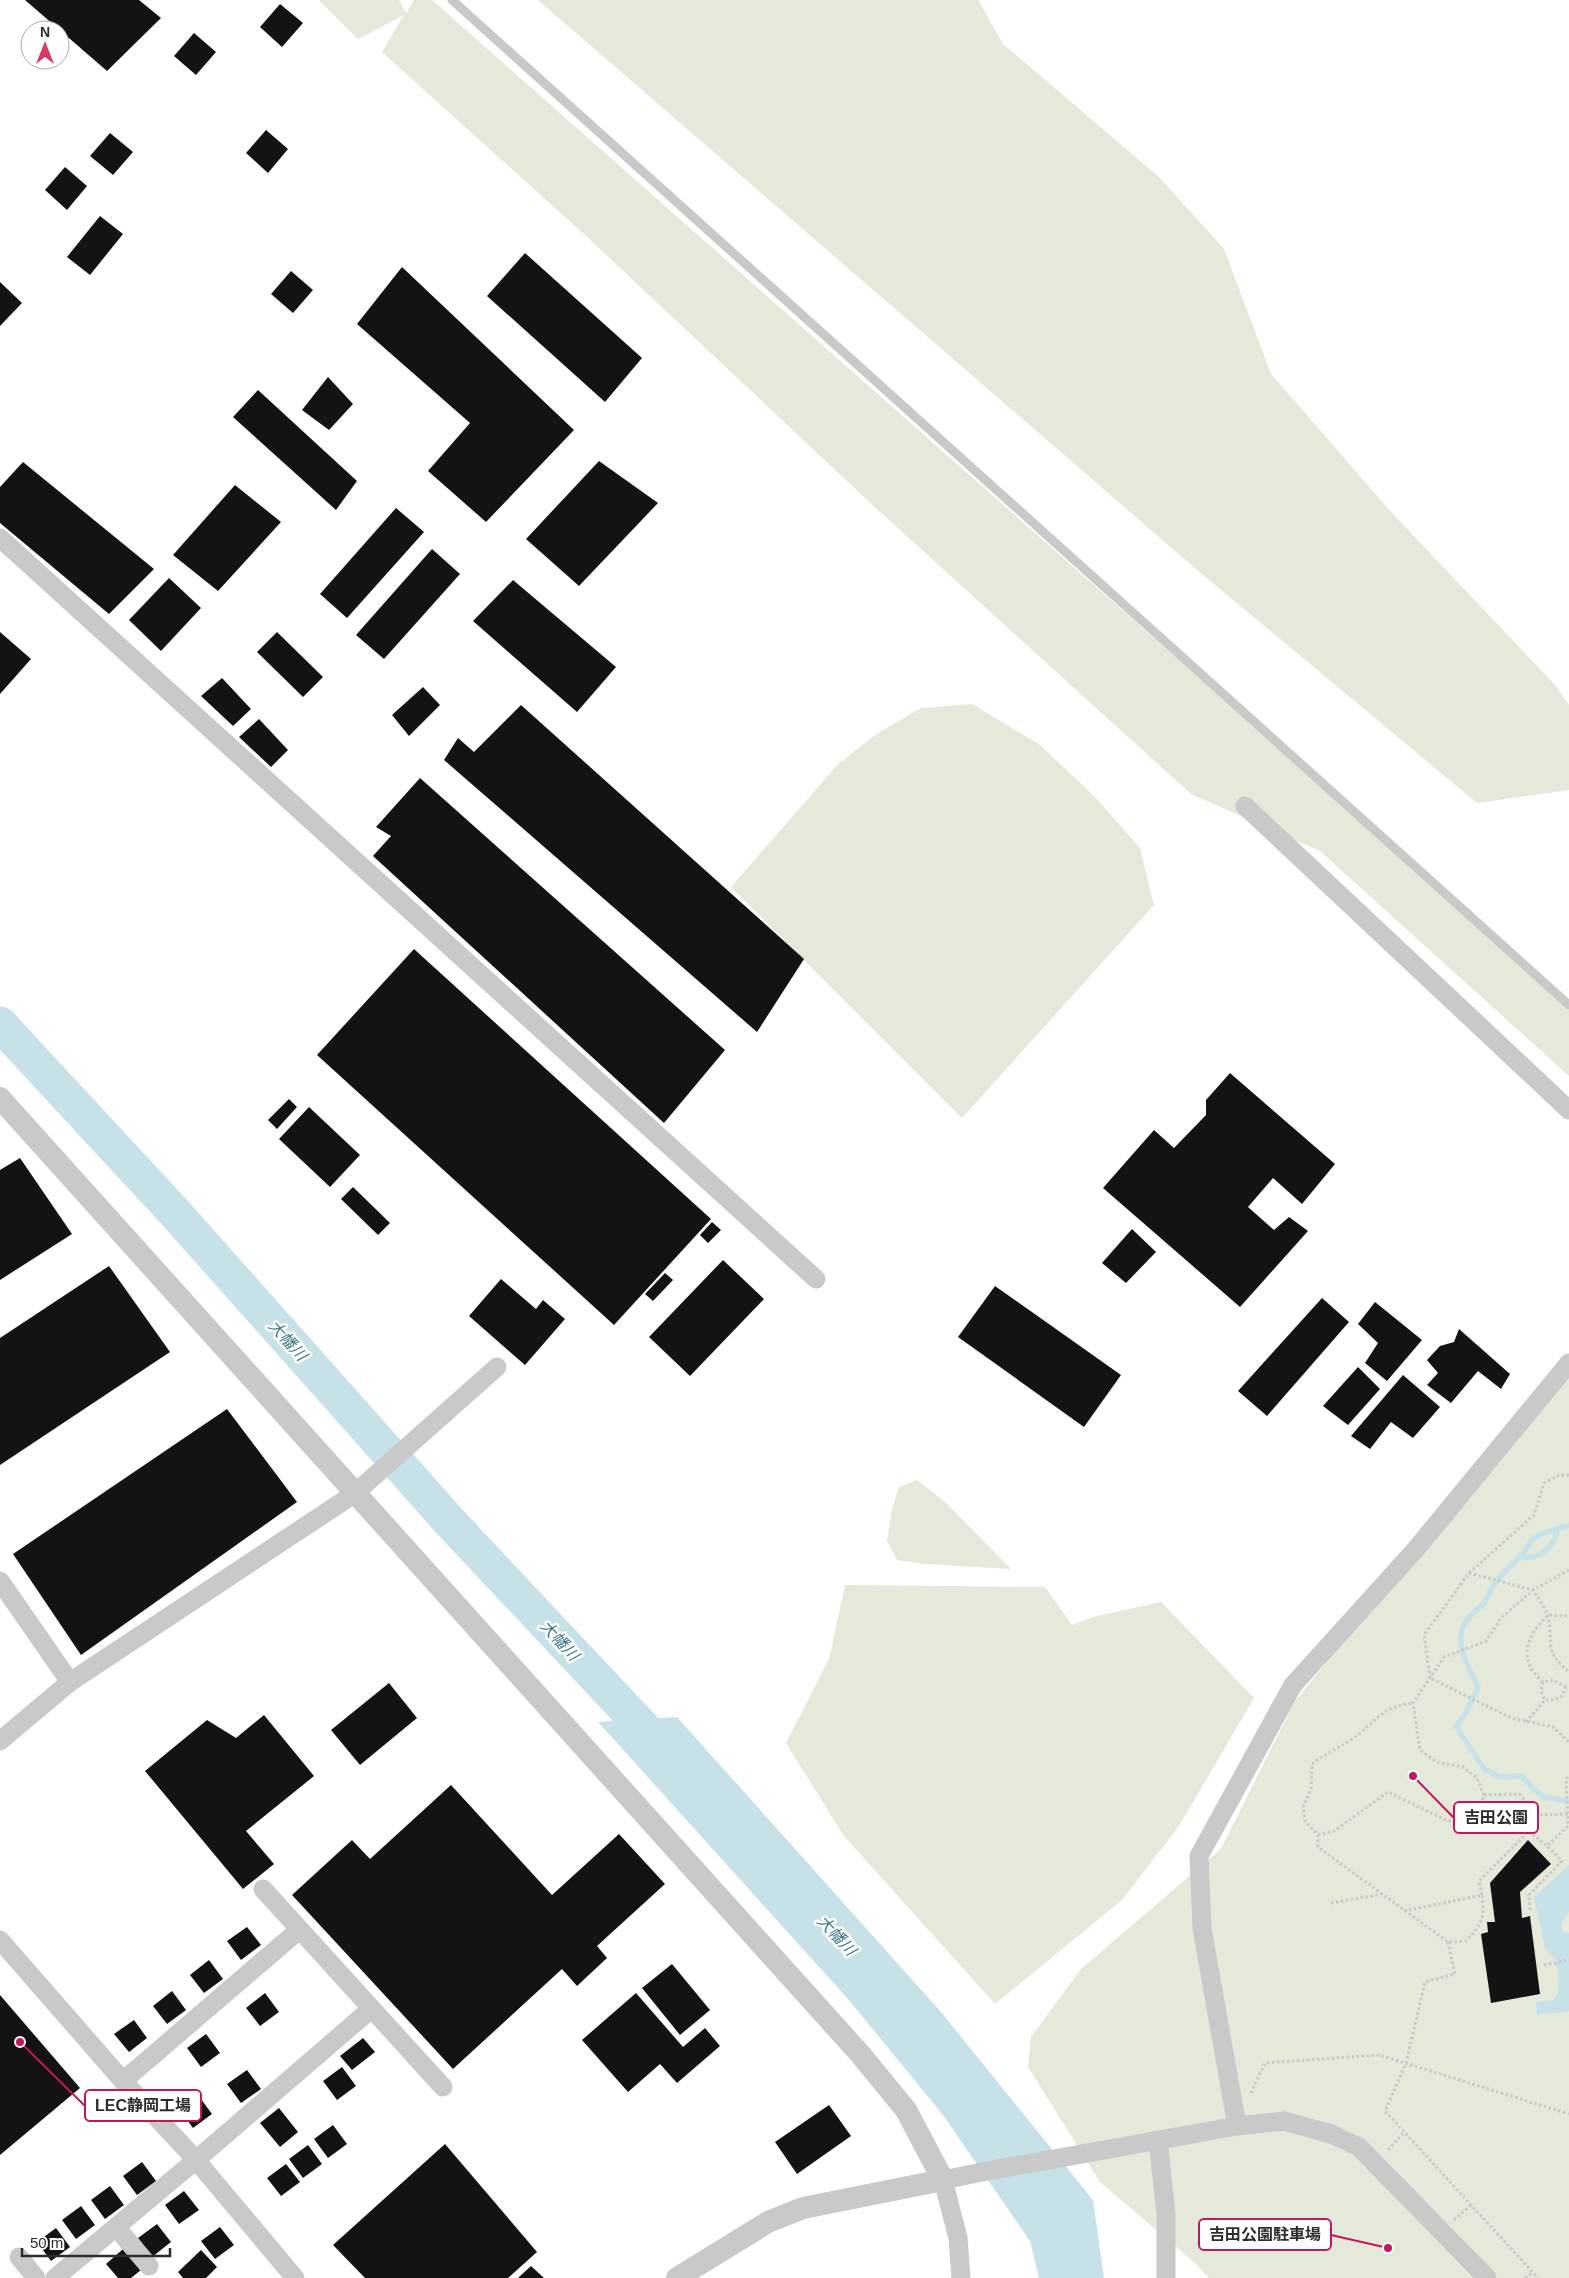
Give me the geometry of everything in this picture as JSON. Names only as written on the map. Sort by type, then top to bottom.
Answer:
[{"type":"street","points":[[0,538],[816,1279]]},
{"type":"street","points":[[1245,806],[1569,1110]]},
{"type":"street","points":[[0,1098],[354,1494],[861,2055],[906,2110],[943,2180],[958,2238],[961,2278]]},
{"type":"street","points":[[1237,2126],[1202,1928],[1199,1856],[1293,1685],[1416,1549],[1569,1363]]},
{"type":"street","points":[[0,1741],[70,1682],[354,1494],[433,1421],[497,1366]]},
{"type":"street","points":[[0,1581],[70,1682]]},
{"type":"street","points":[[263,1889],[442,2087]]},
{"type":"street","points":[[123,2081],[299,1930]]},
{"type":"street","points":[[0,1940],[123,2081],[196,2160],[295,2278]]},
{"type":"street","points":[[55,2278],[196,2160],[371,2009]]},
{"type":"street","points":[[677,2278],[768,2222],[802,2208],[987,2171],[1158,2140],[1237,2126],[1284,2121],[1331,2134],[1359,2147],[1488,2278]]},
{"type":"street","points":[[1158,2140],[1166,2214],[1166,2278]]},
{"type":"street","points":[[116,2227],[149,2266]]},
{"type":"street","points":[[19,2257],[36,2278]]},
{"type":"lane","points":[[452,0],[1569,1005]]},
{"type":"path","points":[[1430,1678],[1424,1635],[1469,1573],[1534,1514],[1544,1483],[1559,1475],[1569,1475]]},
{"type":"path","points":[[1318,1835],[1334,1831],[1388,1792],[1448,1821],[1464,1821],[1477,1812],[1484,1795],[1477,1778],[1462,1767],[1437,1762],[1420,1750],[1412,1703],[1444,1657],[1486,1641],[1502,1618],[1533,1590],[1569,1570]]},
{"type":"path","points":[[1469,1573],[1533,1590],[1548,1615],[1551,1648],[1556,1661],[1569,1672]]},
{"type":"path","points":[[1548,1615],[1569,1616]]},
{"type":"path","points":[[1543,1682],[1532,1673],[1527,1659],[1528,1645],[1532,1634],[1548,1615]]},
{"type":"path","points":[[1430,1678],[1511,1718],[1552,1727],[1569,1742]]},
{"type":"path","points":[[1526,1722],[1545,1700],[1561,1697],[1567,1687],[1552,1680],[1543,1682]]},
{"type":"path","points":[[1543,1682],[1541,1691],[1545,1700]]},
{"type":"path","points":[[1412,1703],[1401,1704],[1379,1715],[1358,1734],[1312,1764],[1311,1789],[1303,1807],[1305,1821],[1318,1835],[1318,1847],[1448,1942],[1466,1941],[1484,1914],[1479,1881],[1529,1831],[1562,1861],[1529,1895],[1530,1910]]},
{"type":"path","points":[[1547,1846],[1568,1826],[1566,1779],[1569,1776]]},
{"type":"path","points":[[1484,1795],[1519,1794],[1539,1815],[1568,1813]]},
{"type":"path","points":[[1331,1903],[1382,1894]]},
{"type":"path","points":[[1404,1910],[1482,1895]]},
{"type":"path","points":[[1448,1942],[1455,1974],[1425,1982],[1406,2064],[1385,2111],[1538,2278]]},
{"type":"path","points":[[1544,1965],[1569,1960]]},
{"type":"path","points":[[1237,2126],[1265,2063],[1379,2055],[1569,2114]]},
{"type":"path","points":[[1525,2278],[1533,2272]]},
{"type":"shaded area","points":[[319,0],[399,0],[406,13],[414,0],[432,0],[1569,1005],[1569,1076],[1320,851],[1191,794],[879,511],[585,235],[382,52],[404,15],[358,39]]},
{"type":"shaded area","points":[[538,0],[978,0],[1003,44],[1159,177],[1224,249],[1271,374],[1392,513],[1556,686],[1569,705],[1569,790],[1477,803],[1196,569]]},
{"type":"shaded area","points":[[972,704],[1040,745],[1094,796],[1140,848],[1154,905],[962,1118],[731,887],[839,763],[878,733],[921,708]]},
{"type":"shaded area","points":[[1569,1358],[1569,2278],[1209,2278],[1195,2263],[1100,2182],[1028,2067],[1031,2037],[1081,1969],[1221,1849],[1294,1703]]},
{"type":"shaded area","points":[[917,1480],[945,1502],[1011,1569],[924,1564],[897,1560],[887,1541],[892,1509],[899,1487]]},
{"type":"shaded area","points":[[845,1585],[1045,1587],[1072,1625],[1093,1617],[1161,1602],[1254,1698],[1179,1826],[1122,1900],[995,2004],[844,1836],[786,1743],[829,1659]]},
{"type":"water","points":[[677,1717],[941,2012],[1093,2200],[1104,2278],[1039,2278],[1030,2241],[943,2115],[848,1999],[598,1722]]},
{"type":"water","points":[[1569,1865],[1569,1912],[1561,1924],[1563,1932],[1569,1933],[1569,2011],[1537,2015],[1536,2002],[1554,2000],[1558,1993],[1559,1976],[1555,1959],[1545,1949],[1534,1897]]},
{"type":"building","points":[[25,0],[139,0],[161,18],[107,71],[70,39],[70,20],[48,20]]},
{"type":"building","points":[[280,4],[303,23],[282,47],[260,27]]},
{"type":"building","points":[[194,33],[216,52],[196,75],[174,56]]},
{"type":"building","points":[[266,130],[288,149],[268,173],[246,153]]},
{"type":"building","points":[[110,133],[133,152],[113,175],[90,156]]},
{"type":"building","points":[[65,167],[87,186],[67,210],[45,190]]},
{"type":"building","points":[[100,216],[123,234],[90,275],[67,257]]},
{"type":"building","points":[[525,253],[642,358],[605,402],[487,296]]},
{"type":"building","points":[[402,267],[574,430],[486,522],[428,471],[470,423],[357,324]]},
{"type":"building","points":[[291,271],[313,290],[293,313],[271,294]]},
{"type":"building","points":[[0,282],[22,303],[0,326]]},
{"type":"building","points":[[328,377],[353,404],[329,430],[302,410]]},
{"type":"building","points":[[258,390],[357,481],[336,510],[233,417]]},
{"type":"building","points":[[599,461],[658,503],[579,586],[526,539]]},
{"type":"building","points":[[23,462],[154,569],[109,614],[0,523],[0,487]]},
{"type":"building","points":[[235,485],[281,522],[218,591],[173,555]]},
{"type":"building","points":[[396,508],[424,532],[347,618],[320,594]]},
{"type":"building","points":[[432,549],[460,574],[384,659],[356,635]]},
{"type":"building","points":[[169,578],[201,608],[161,651],[129,620]]},
{"type":"building","points":[[513,580],[616,667],[577,712],[473,621]]},
{"type":"building","points":[[0,632],[31,659],[0,694]]},
{"type":"building","points":[[277,632],[323,677],[303,697],[257,652]]},
{"type":"building","points":[[222,678],[251,709],[233,726],[201,696]]},
{"type":"building","points":[[423,687],[440,705],[409,736],[392,715]]},
{"type":"building","points":[[521,705],[804,959],[757,1032],[444,760],[458,738],[474,752]]},
{"type":"building","points":[[259,719],[288,750],[271,767],[239,737]]},
{"type":"building","points":[[420,778],[725,1050],[664,1123],[373,856],[391,836],[376,827]]},
{"type":"building","points":[[414,949],[711,1219],[614,1325],[317,1055]]},
{"type":"building","points":[[1230,1073],[1335,1164],[1302,1204],[1273,1178],[1248,1207],[1274,1230],[1289,1217],[1308,1231],[1240,1307],[1103,1188],[1154,1130],[1174,1148],[1206,1115],[1206,1100]]},
{"type":"building","points":[[289,1099],[297,1107],[277,1129],[268,1120]]},
{"type":"building","points":[[309,1107],[360,1155],[330,1187],[279,1139]]},
{"type":"building","points":[[20,1158],[72,1234],[0,1280],[0,1170]]},
{"type":"building","points":[[353,1187],[390,1223],[378,1235],[341,1199]]},
{"type":"building","points":[[712,1222],[721,1230],[708,1243],[700,1235]]},
{"type":"building","points":[[1132,1229],[1156,1252],[1126,1283],[1102,1263]]},
{"type":"building","points":[[723,1260],[764,1299],[690,1376],[649,1337]]},
{"type":"building","points":[[109,1266],[170,1352],[0,1465],[0,1338]]},
{"type":"building","points":[[665,1273],[673,1280],[653,1301],[645,1294]]},
{"type":"building","points":[[501,1279],[536,1309],[543,1300],[565,1319],[525,1365],[469,1316]]},
{"type":"building","points":[[995,1286],[1121,1375],[1084,1427],[958,1337]]},
{"type":"building","points":[[1322,1298],[1349,1322],[1267,1416],[1238,1391]]},
{"type":"building","points":[[1375,1302],[1422,1340],[1387,1381],[1365,1363],[1378,1343],[1358,1324]]},
{"type":"building","points":[[1459,1329],[1510,1374],[1501,1389],[1478,1371],[1451,1403],[1427,1385],[1438,1373],[1427,1360],[1440,1346],[1454,1342]]},
{"type":"building","points":[[1358,1367],[1380,1389],[1348,1425],[1323,1406]]},
{"type":"building","points":[[1403,1375],[1440,1407],[1413,1438],[1391,1422],[1370,1449],[1351,1436]]},
{"type":"building","points":[[227,1409],[297,1502],[81,1655],[13,1554]]},
{"type":"building","points":[[389,1683],[417,1718],[360,1765],[331,1730]]},
{"type":"building","points":[[264,1715],[314,1776],[246,1831],[274,1864],[243,1889],[145,1771],[207,1720],[236,1738]]},
{"type":"building","points":[[451,1785],[552,1895],[619,1834],[665,1884],[597,1946],[607,1958],[577,1986],[562,1969],[453,2069],[292,1895],[352,1840],[370,1859]]},
{"type":"building","points":[[1528,1840],[1551,1864],[1520,1892],[1522,1918],[1530,1916],[1540,1994],[1491,2003],[1481,1934],[1488,1932],[1487,1922],[1495,1922],[1490,1883]]},
{"type":"building","points":[[247,1927],[261,1945],[241,1960],[227,1941]]},
{"type":"building","points":[[209,1960],[223,1979],[204,1993],[190,1975]]},
{"type":"building","points":[[672,1964],[710,2010],[680,2035],[642,1988]]},
{"type":"building","points":[[172,1991],[186,2010],[167,2024],[153,2006]]},
{"type":"building","points":[[265,1993],[279,2012],[260,2026],[246,2008]]},
{"type":"building","points":[[636,1993],[683,2047],[705,2028],[720,2046],[677,2083],[660,2064],[628,2092],[582,2040]]},
{"type":"building","points":[[0,1995],[80,2088],[0,2155]]},
{"type":"building","points":[[134,2020],[147,2038],[129,2052],[114,2034]]},
{"type":"building","points":[[206,2034],[220,2053],[201,2067],[187,2048]]},
{"type":"building","points":[[363,2038],[375,2052],[352,2070],[340,2056]]},
{"type":"building","points":[[342,2067],[356,2086],[337,2100],[323,2081]]},
{"type":"building","points":[[247,2070],[261,2089],[241,2103],[227,2084]]},
{"type":"building","points":[[198,2095],[212,2114],[193,2128],[179,2109]]},
{"type":"building","points":[[829,2105],[851,2136],[797,2174],[775,2142]]},
{"type":"building","points":[[279,2108],[298,2132],[280,2147],[260,2123]]},
{"type":"building","points":[[333,2125],[347,2144],[328,2158],[314,2139]]},
{"type":"building","points":[[445,2144],[537,2252],[508,2278],[365,2278],[333,2245]]},
{"type":"building","points":[[308,2145],[322,2164],[303,2178],[289,2159]]},
{"type":"building","points":[[142,2162],[156,2181],[137,2195],[123,2176]]},
{"type":"building","points":[[286,2164],[300,2182],[281,2196],[267,2178]]},
{"type":"building","points":[[110,2186],[124,2205],[105,2219],[91,2200]]},
{"type":"building","points":[[184,2191],[199,2210],[179,2224],[165,2205]]},
{"type":"building","points":[[81,2206],[95,2225],[76,2239],[62,2220]]},
{"type":"building","points":[[157,2224],[171,2242],[152,2257],[138,2238]]},
{"type":"building","points":[[220,2227],[234,2245],[215,2259],[201,2241]]},
{"type":"building","points":[[56,2228],[70,2247],[51,2261],[37,2242]]},
{"type":"building","points":[[123,2249],[141,2270],[131,2278],[118,2278],[106,2264]]},
{"type":"building","points":[[201,2250],[217,2267],[206,2278],[183,2278],[178,2272]]},
{"type":"building","points":[[531,2266],[544,2278],[518,2278]]},
{"type":"waterway","name":"大幡川","points":[[0,1024],[176,1214],[450,1522],[668,1754]]},
{"type":"waterway","points":[[1569,1525],[1546,1532],[1533,1539],[1521,1556],[1496,1582],[1487,1599],[1468,1618],[1464,1625],[1461,1644],[1468,1667],[1478,1687],[1466,1713],[1456,1727],[1484,1769],[1500,1777],[1522,1776],[1532,1788],[1542,1795],[1553,1799],[1569,1801]]},
{"type":"waterway","points":[[1520,1557],[1533,1557],[1544,1552],[1552,1543],[1557,1530]]},
{"type":"place","name":"吉田公園","points":[[1413,1776]]},
{"type":"place","name":"LEC静岡工場","points":[[20,2042]]},
{"type":"place","name":"吉田公園駐車場","points":[[1388,2248]]}]
